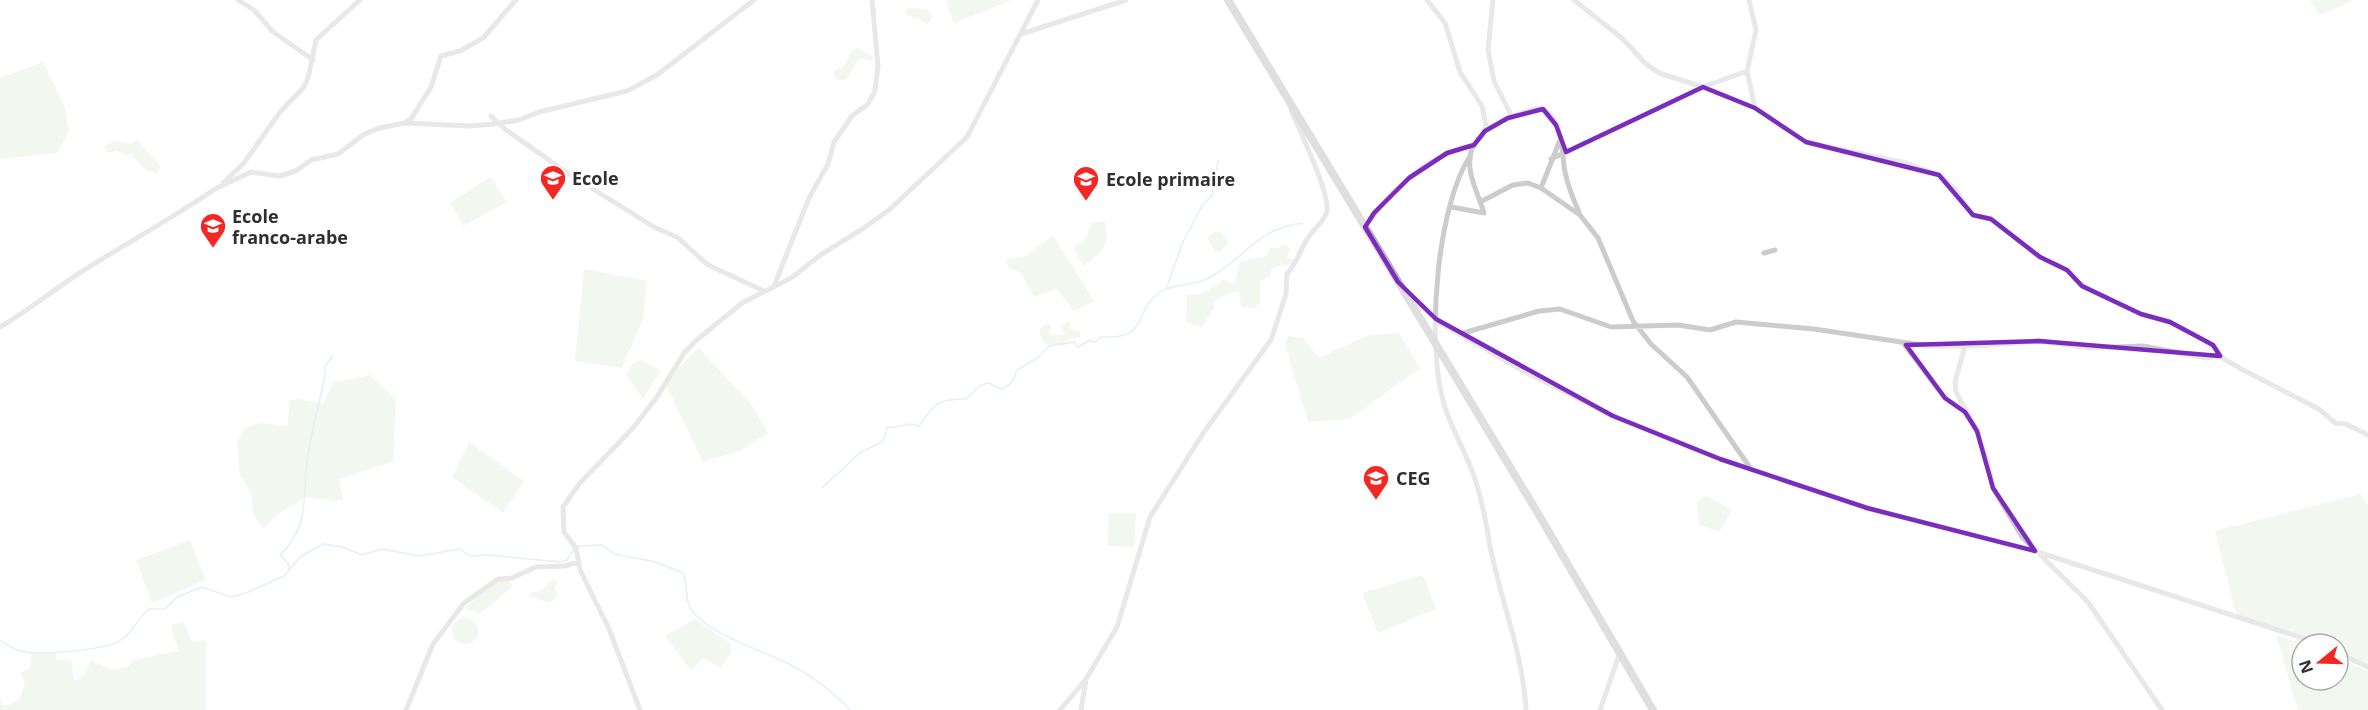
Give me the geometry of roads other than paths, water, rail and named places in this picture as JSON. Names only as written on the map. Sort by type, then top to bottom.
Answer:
[{"type":"main road","points":[[1228,0],[1536,510],[1653,710]]},
{"type":"street","points":[[238,0],[254,10],[272,31],[313,60]]},
{"type":"street","points":[[0,327],[30,310],[87,268],[158,227],[236,173],[280,112],[303,88],[313,60],[314,45],[321,33],[360,0]]},
{"type":"street","points":[[213,190],[251,172],[280,176],[296,171],[311,160],[338,154],[363,135],[405,123],[411,119],[430,87],[441,56],[460,51],[483,38],[516,0]]},
{"type":"street","points":[[405,123],[470,126],[519,120],[539,112],[643,85],[754,0]]},
{"type":"street","points":[[774,286],[809,198],[828,164],[834,142],[852,116],[868,104],[874,91],[878,66],[872,0]]},
{"type":"street","points":[[640,710],[609,629],[578,562],[576,548],[564,532],[562,507],[579,484],[633,428],[657,397],[684,353],[742,303],[791,278],[822,254],[864,228],[960,144],[992,93],[1038,0]]},
{"type":"street","points":[[1020,35],[1126,0]]},
{"type":"street","points":[[1428,0],[1445,23],[1460,72],[1482,106],[1485,131]]},
{"type":"street","points":[[1493,0],[1488,50],[1494,81],[1512,117]]},
{"type":"street","points":[[1574,0],[1623,39],[1646,64],[1665,76],[1703,87],[1755,108],[1806,142],[1906,163],[1939,175],[1955,189],[1973,215],[1991,219],[2040,257],[2067,270],[2082,286],[2157,321],[2170,322],[2213,345],[2220,356],[2319,409],[2335,423],[2368,435]]},
{"type":"street","points":[[1749,0],[1756,30],[1747,71],[1755,108]]},
{"type":"street","points":[[1551,159],[1703,87],[1747,71]]},
{"type":"street","points":[[1060,710],[1086,679],[1117,627],[1150,518],[1204,432],[1271,340],[1286,294],[1287,274],[1309,236],[1325,216],[1326,203],[1315,165],[1287,100]]},
{"type":"street","points":[[1526,710],[1523,673],[1475,478],[1446,411],[1437,373],[1436,320],[1440,254],[1450,207],[1462,171],[1474,145],[1485,131],[1512,117],[1540,108],[1552,118],[1562,141],[1569,186],[1580,214],[1598,238],[1626,311],[1637,327],[1693,385],[1752,471]]},
{"type":"street","points":[[491,116],[521,142],[586,185],[654,227],[677,237],[708,265],[764,291]]},
{"type":"street","points":[[1562,141],[1575,148]]},
{"type":"street","points":[[1541,188],[1551,159],[1562,141]]},
{"type":"street","points":[[1365,226],[1374,213],[1409,178],[1447,153],[1474,145]]},
{"type":"street","points":[[1450,207],[1484,213],[1473,182],[1470,156]]},
{"type":"street","points":[[1480,202],[1518,183],[1528,183],[1541,188],[1580,214]]},
{"type":"street","points":[[1764,253],[1775,250]]},
{"type":"street","points":[[1398,282],[1436,320],[1525,372],[1613,416],[1752,471],[1867,508],[2035,551],[2290,634]]},
{"type":"street","points":[[1460,334],[1539,311],[1565,310],[1601,326],[1678,325],[1710,330],[1736,322],[1814,329],[1903,343],[1965,346],[2039,341],[2090,348],[2144,346],[2206,358],[2220,356]]},
{"type":"street","points":[[1903,343],[1946,398],[1965,412]]},
{"type":"street","points":[[1965,346],[1954,382],[1960,404],[1977,431],[1988,463],[1993,488],[2022,537],[2088,602],[2162,710]]},
{"type":"street","points":[[406,710],[433,644],[464,603],[498,579],[512,578],[536,567],[565,566],[578,562]]},
{"type":"street","points":[[1600,710],[1619,655]]},
{"type":"street","points":[[2350,658],[2368,667]]},
{"type":"street","points":[[1081,710],[1086,679]]},
{"type":"waterway","points":[[1166,289],[1183,242],[1203,204],[1212,196],[1218,161]]},
{"type":"waterway","points":[[822,488],[860,453],[883,441],[887,428],[912,424],[919,426],[937,404],[948,400],[966,399],[981,385],[988,383],[1001,389],[1013,380],[1016,371],[1040,356],[1049,346],[1074,342],[1078,347],[1089,341],[1095,342],[1100,337],[1127,334],[1138,324],[1151,300],[1160,292],[1209,278],[1273,231],[1303,223]]},
{"type":"waterway","points":[[289,570],[288,563],[280,555],[290,543],[302,518],[307,464],[325,376],[325,366],[333,356]]},
{"type":"waterway","points":[[0,640],[18,650],[42,653],[114,644],[125,637],[149,609],[165,609],[177,597],[202,587],[231,597],[246,593],[284,576],[301,556],[324,544],[342,547],[362,555],[382,549],[419,556],[460,549],[470,556],[488,555],[561,562],[567,560],[574,549]]},
{"type":"waterway","points":[[578,546],[602,545],[614,554],[656,562],[683,573],[690,607],[702,621],[724,635],[804,672],[829,690],[850,710]]},
{"type":"place","name":"Ecole","points":[[553,201]]},
{"type":"place","name":"Ecole primaire","points":[[1086,202]]},
{"type":"place","name":"Ecole franco-arabe","points":[[213,249]]},
{"type":"place","name":"CEG","points":[[1376,501]]}]
